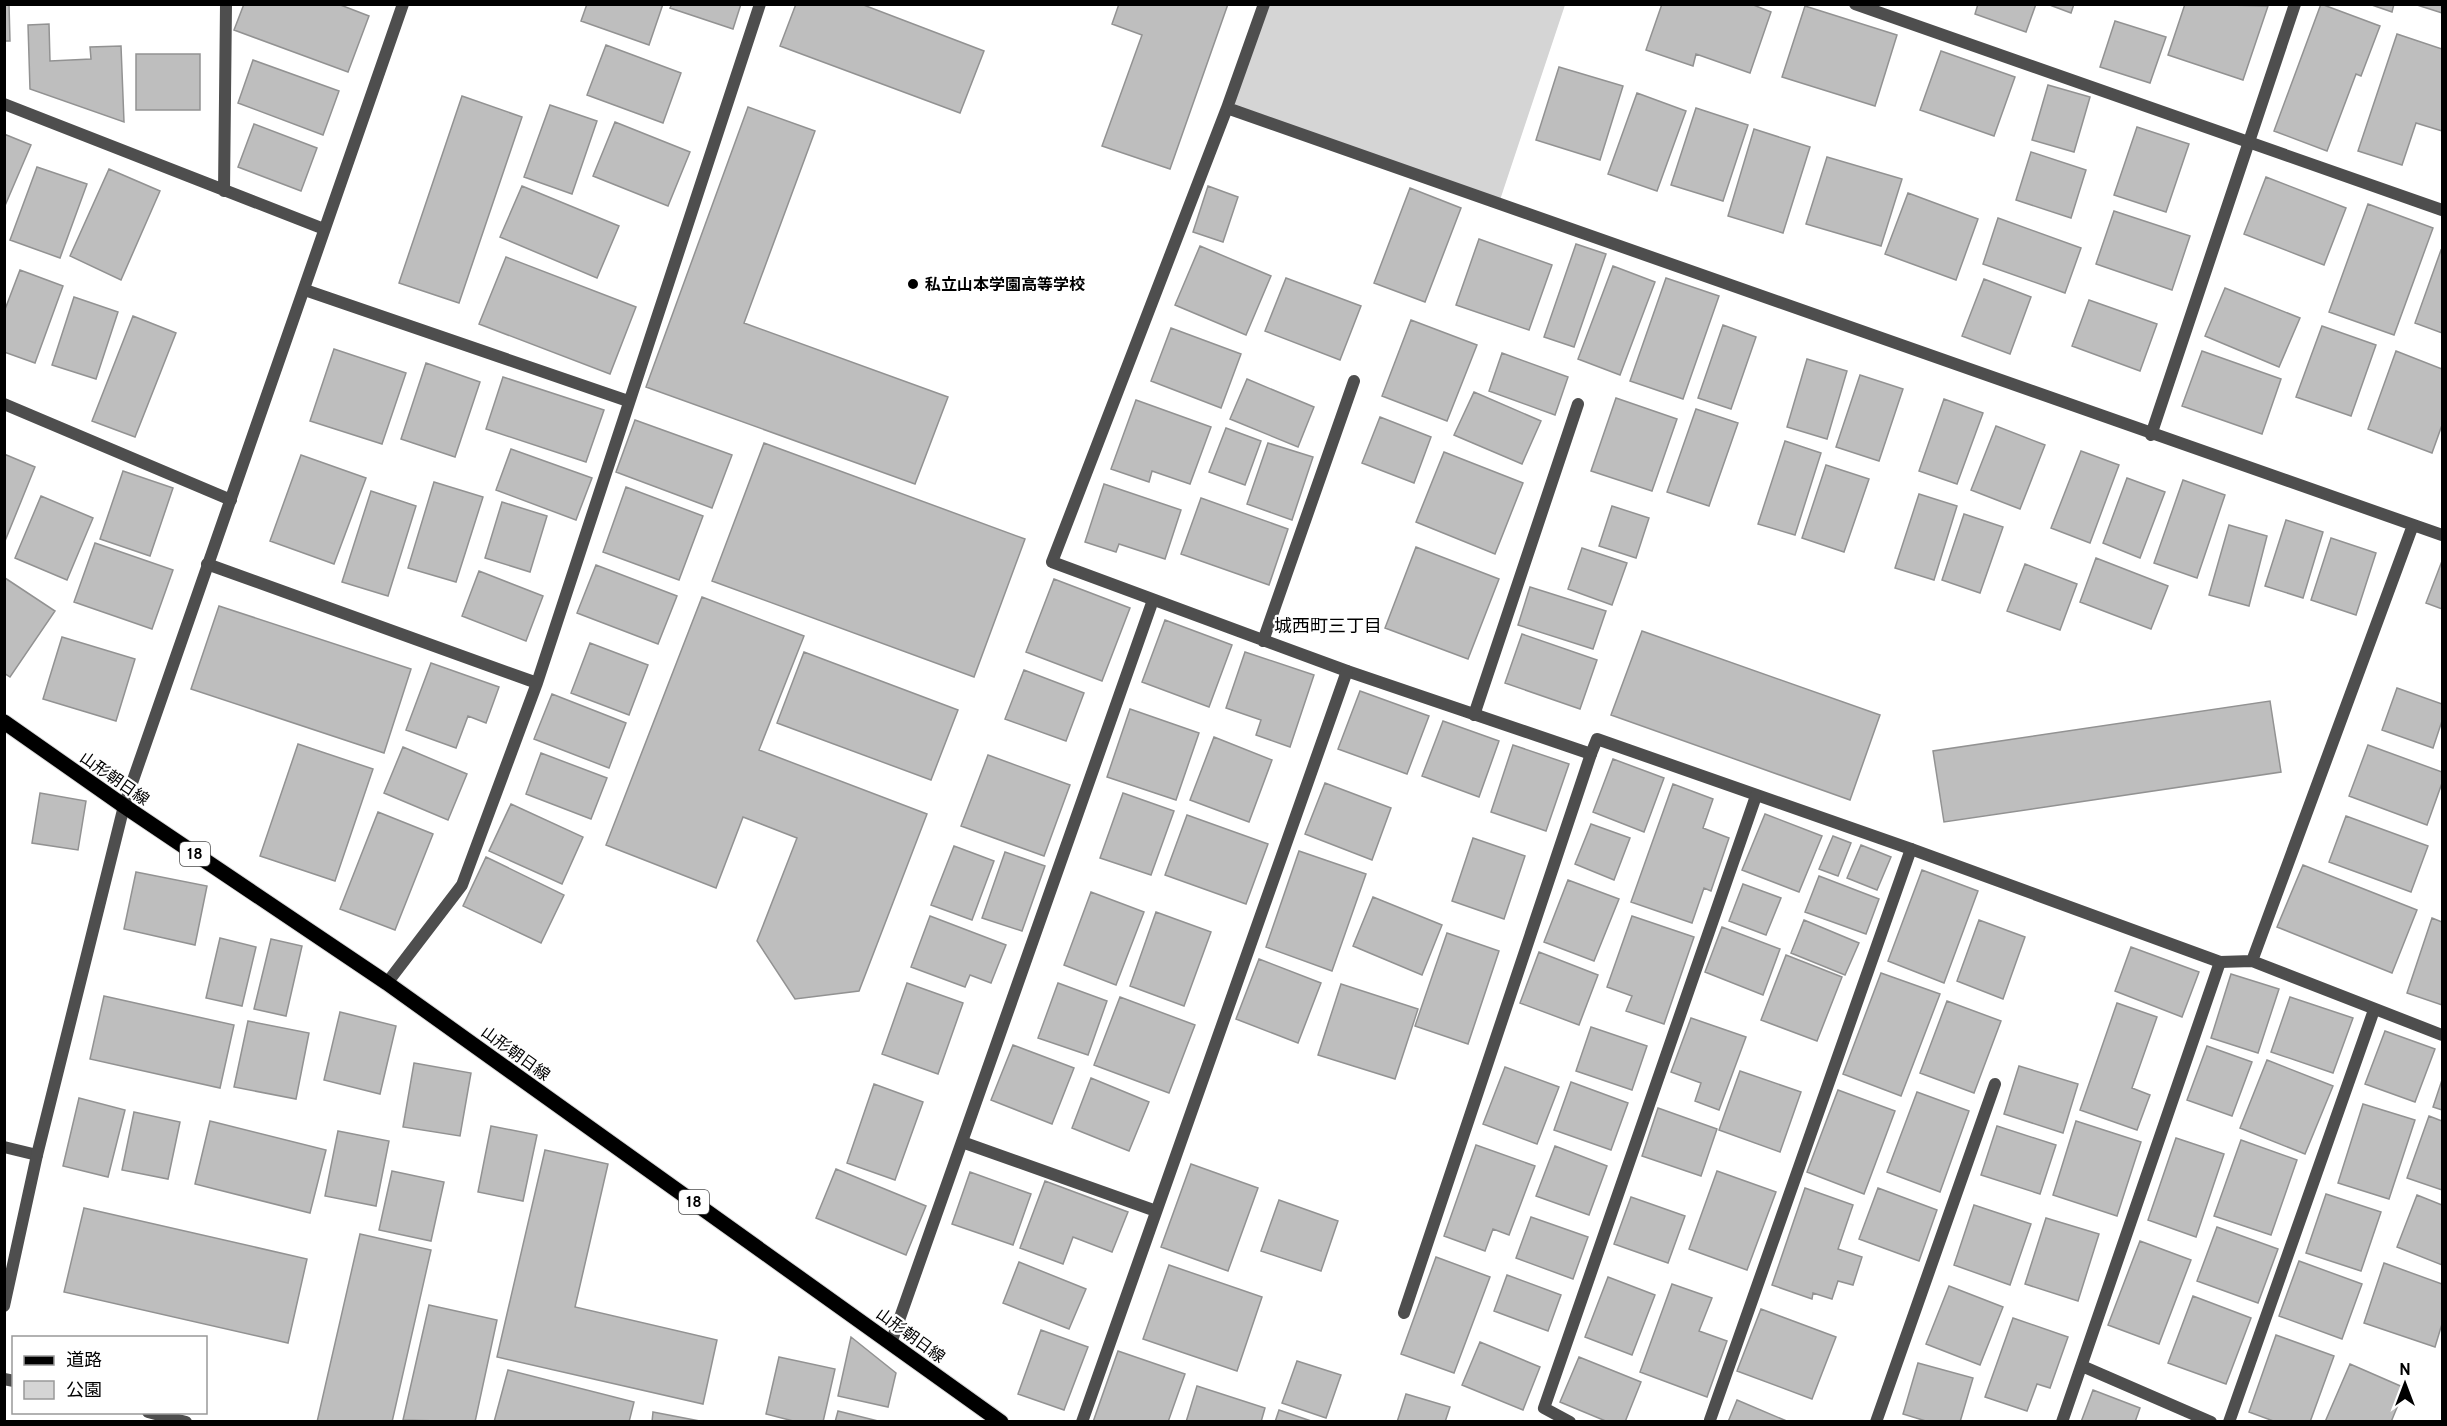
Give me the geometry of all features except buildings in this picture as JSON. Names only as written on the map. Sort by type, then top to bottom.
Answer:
[{"type":"main road","name":"山形朝日線","points":[[4,722],[124,806],[387,983],[1001,1422]]},
{"type":"street","points":[[224,191],[226,4]]},
{"type":"street","points":[[4,1306],[37,1155],[124,806],[403,4]]},
{"type":"street","points":[[387,983],[462,885],[537,683],[760,4]]},
{"type":"street","points":[[1264,4],[1227,108],[1052,562],[1347,671],[1591,754]]},
{"type":"street","points":[[1855,4],[2442,210]]},
{"type":"street","points":[[2151,435],[2295,4]]},
{"type":"street","points":[[4,105],[324,229]]},
{"type":"street","points":[[1227,108],[2151,435],[2442,535]]},
{"type":"street","points":[[305,290],[628,401]]},
{"type":"street","points":[[1263,641],[1354,381]]},
{"type":"street","points":[[4,404],[231,500]]},
{"type":"street","points":[[1474,715],[1578,404]]},
{"type":"street","points":[[2252,961],[2413,525]]},
{"type":"street","points":[[207,564],[537,683]]},
{"type":"street","points":[[891,1342],[1153,600]]},
{"type":"street","points":[[1082,1422],[1347,671]]},
{"type":"street","points":[[1404,1313],[1597,739],[1911,849],[2220,962],[2252,961],[2442,1035]]},
{"type":"street","points":[[1570,1422],[1544,1408],[1756,796]]},
{"type":"street","points":[[1710,1420],[1911,849]]},
{"type":"street","points":[[2062,1422],[2220,962]]},
{"type":"street","points":[[2229,1422],[2374,1010]]},
{"type":"street","points":[[1876,1422],[1995,1084]]},
{"type":"street","points":[[962,1142],[1156,1211]]},
{"type":"street","points":[[4,1147],[37,1155]]},
{"type":"street","points":[[2082,1366],[2211,1422]]},
{"type":"street","points":[[152,1414],[186,1422]]},
{"type":"green space","points":[[1264,5],[1565,5],[1499,203],[1227,108]]},
{"type":"place","name":"私立山本学園高等学校","points":[[913,284]]},
{"type":"district","name":"城西町三丁目","points":[[1328,626]]}]
